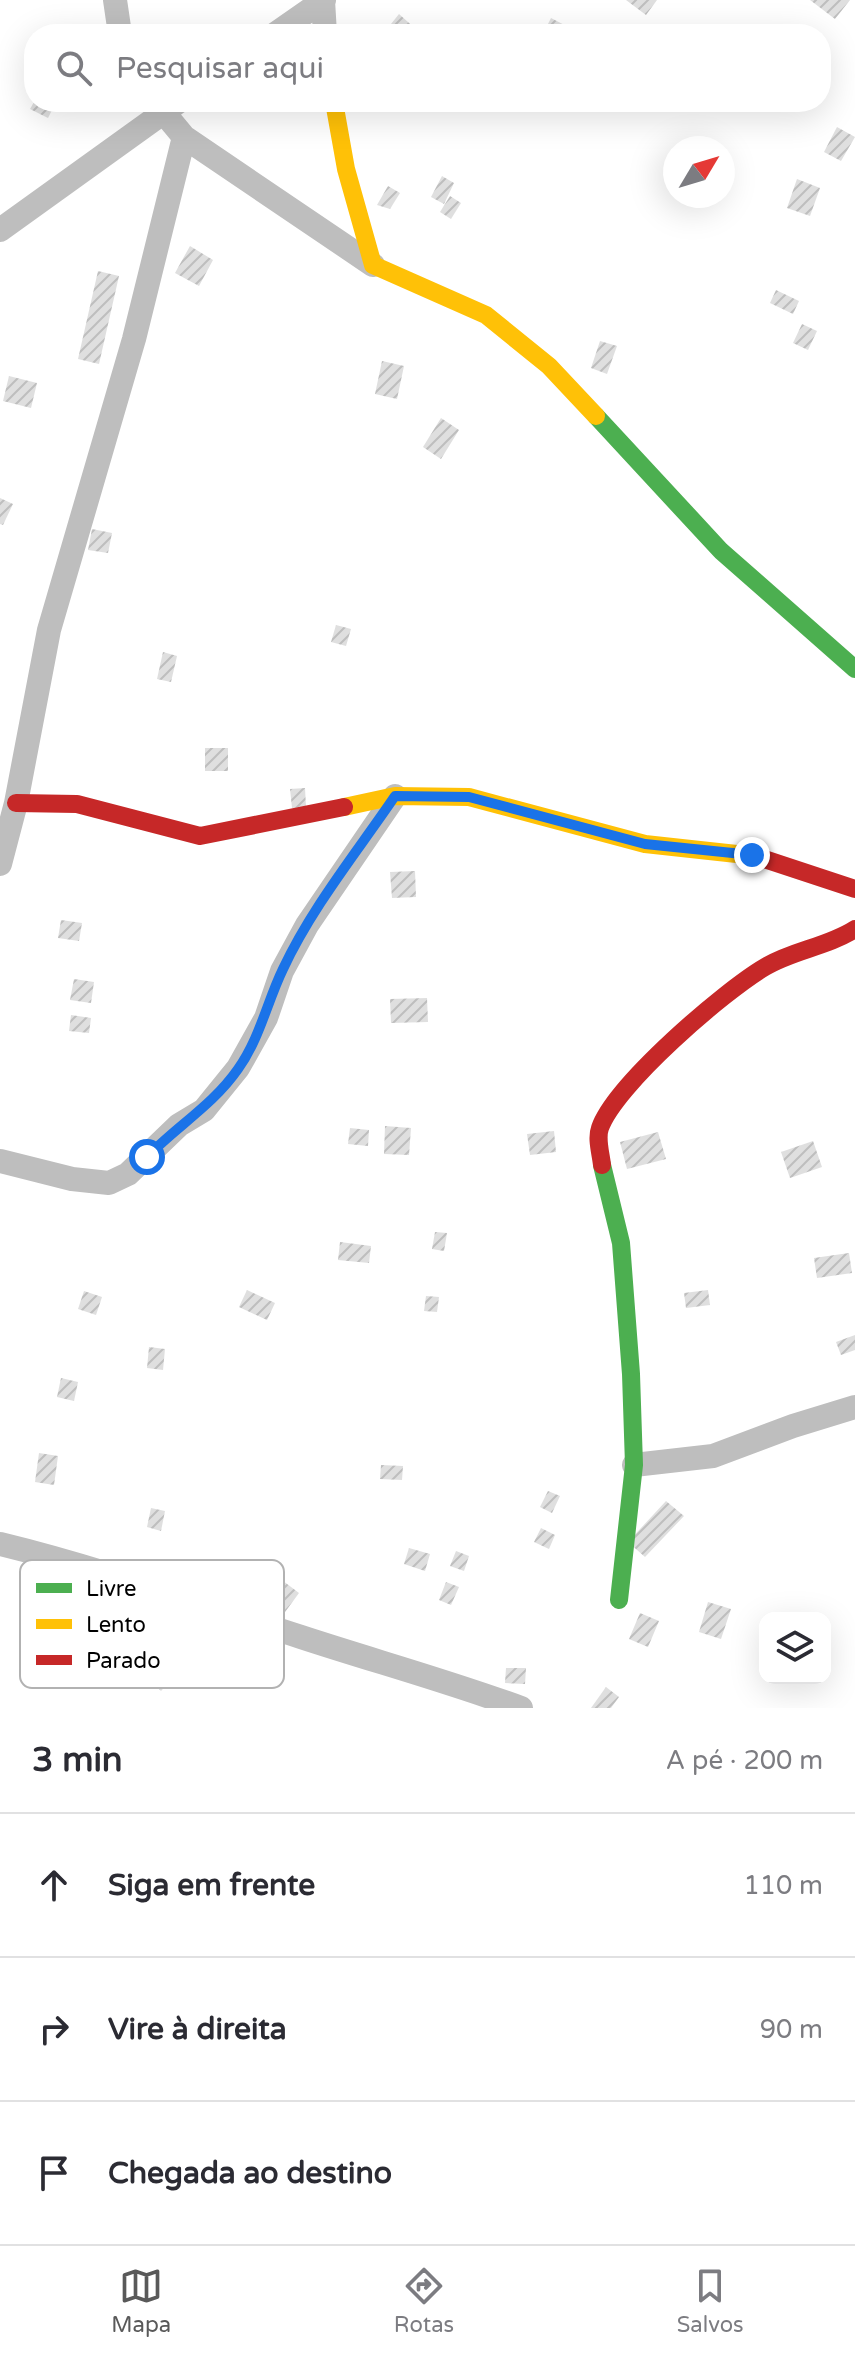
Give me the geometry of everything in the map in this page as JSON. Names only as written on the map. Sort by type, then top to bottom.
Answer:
[{"type":"street","points":[[115,0],[119,24]]},
{"type":"street","points":[[289,24],[323,0]]},
{"type":"street","points":[[323,0],[324,24]]},
{"type":"street","points":[[0,230],[157,112]]},
{"type":"street","points":[[169,112],[184,137],[373,265],[462,302],[501,325],[587,404],[679,508],[792,620],[855,669]]},
{"type":"street","points":[[336,112],[346,169],[373,265]]},
{"type":"street","points":[[0,864],[16,803],[49,630],[130,353],[184,137]]},
{"type":"street","points":[[16,803],[77,804],[200,836],[395,796],[469,797],[645,844],[752,855],[855,889]]},
{"type":"street","points":[[0,1161],[72,1179],[109,1183],[128,1174],[179,1125],[204,1110],[238,1068],[266,1018],[282,971],[307,925],[395,796]]},
{"type":"street","points":[[619,1600],[634,1465],[631,1374],[621,1243],[604,1181],[598,1132],[608,1110],[646,1067],[709,1010],[766,966],[833,943],[855,929]]},
{"type":"street","points":[[634,1465],[713,1456],[855,1407]]},
{"type":"street","points":[[0,1544],[69,1560]]},
{"type":"street","points":[[284,1630],[445,1680],[521,1708]]},
{"type":"building","points":[[626,0],[657,0],[646,15]]},
{"type":"building","points":[[810,0],[850,0],[835,19]]},
{"type":"building","points":[[399,14],[410,24],[391,24]]},
{"type":"building","points":[[551,18],[562,24],[548,24]]},
{"type":"building","points":[[36,112],[51,112],[48,118]]},
{"type":"building","points":[[837,127],[855,137],[841,161],[824,152]]},
{"type":"building","points":[[442,176],[454,183],[444,204],[431,197]]},
{"type":"building","points":[[797,179],[820,188],[810,216],[787,208]]},
{"type":"building","points":[[388,186],[400,193],[390,209],[377,205]]},
{"type":"building","points":[[450,196],[461,203],[451,219],[440,212]]},
{"type":"building","points":[[190,246],[213,260],[199,286],[175,273]]},
{"type":"building","points":[[98,271],[119,276],[99,364],[78,359]]},
{"type":"building","points":[[776,290],[799,301],[793,314],[770,303]]},
{"type":"building","points":[[802,324],[817,331],[808,350],[793,343]]},
{"type":"building","points":[[600,341],[617,346],[607,374],[591,368]]},
{"type":"building","points":[[382,361],[404,366],[397,399],[375,394]]},
{"type":"building","points":[[9,376],[37,383],[31,408],[3,401]]},
{"type":"building","points":[[441,418],[459,430],[441,459],[423,447]]},
{"type":"building","points":[[0,498],[13,504],[3,525],[0,524]]},
{"type":"building","points":[[92,529],[112,533],[108,553],[88,550]]},
{"type":"building","points":[[336,625],[351,629],[346,646],[331,642]]},
{"type":"building","points":[[163,652],[177,656],[171,682],[157,679]]},
{"type":"building","points":[[205,748],[228,748],[228,771],[205,771]]},
{"type":"building","points":[[305,788],[306,807],[292,808],[290,789]]},
{"type":"building","points":[[415,871],[416,897],[392,898],[390,872]]},
{"type":"building","points":[[61,920],[82,923],[79,941],[58,938]]},
{"type":"building","points":[[74,979],[94,982],[91,1003],[70,1000]]},
{"type":"building","points":[[427,998],[428,1022],[391,1023],[390,999]]},
{"type":"building","points":[[71,1015],[91,1018],[89,1033],[69,1031]]},
{"type":"building","points":[[385,1126],[411,1128],[409,1155],[384,1154]]},
{"type":"building","points":[[350,1128],[369,1130],[368,1146],[348,1144]]},
{"type":"building","points":[[554,1131],[556,1152],[530,1155],[527,1134]]},
{"type":"building","points":[[658,1132],[666,1159],[627,1169],[620,1142]]},
{"type":"building","points":[[813,1141],[822,1167],[790,1178],[781,1152]]},
{"type":"building","points":[[435,1232],[447,1233],[444,1251],[432,1249]]},
{"type":"building","points":[[340,1242],[371,1246],[369,1263],[338,1260]]},
{"type":"building","points":[[849,1253],[852,1273],[817,1278],[814,1258]]},
{"type":"building","points":[[247,1290],[275,1303],[267,1320],[239,1307]]},
{"type":"building","points":[[708,1290],[710,1305],[686,1308],[684,1293]]},
{"type":"building","points":[[84,1291],[102,1297],[96,1315],[78,1309]]},
{"type":"building","points":[[426,1296],[439,1297],[437,1312],[424,1311]]},
{"type":"building","points":[[855,1335],[855,1350],[841,1355],[836,1342]]},
{"type":"building","points":[[149,1347],[165,1349],[163,1370],[147,1368]]},
{"type":"building","points":[[61,1378],[78,1382],[74,1401],[57,1397]]},
{"type":"building","points":[[39,1453],[58,1456],[54,1485],[35,1482]]},
{"type":"building","points":[[381,1465],[403,1466],[402,1480],[380,1479]]},
{"type":"building","points":[[548,1491],[560,1496],[552,1513],[540,1507]]},
{"type":"building","points":[[666,1501],[684,1516],[645,1557],[628,1542]]},
{"type":"building","points":[[151,1508],[165,1511],[161,1531],[147,1527]]},
{"type":"building","points":[[541,1528],[555,1535],[549,1549],[534,1542]]},
{"type":"building","points":[[409,1548],[430,1554],[425,1571],[404,1564]]},
{"type":"building","points":[[456,1551],[469,1556],[464,1571],[450,1566]]},
{"type":"building","points":[[284,1582],[299,1593],[284,1613]]},
{"type":"building","points":[[446,1582],[459,1587],[451,1605],[439,1600]]},
{"type":"building","points":[[708,1602],[731,1609],[721,1639],[699,1632]]},
{"type":"building","points":[[640,1613],[659,1621],[648,1647],[629,1639]]},
{"type":"building","points":[[506,1668],[526,1668],[525,1684],[505,1683]]},
{"type":"building","points":[[606,1687],[619,1697],[611,1708],[591,1708]]},
{"type":"traffic: fast","points":[[596,416],[721,551],[855,669]]},
{"type":"traffic: fast","points":[[602,1165],[621,1243],[631,1374],[634,1465],[619,1600]]},
{"type":"traffic: slow","points":[[336,112],[346,169],[373,265],[486,315],[549,366],[596,416]]},
{"type":"traffic: slow","points":[[344,807],[395,796],[469,797],[645,844],[755,856]]},
{"type":"traffic: jam","points":[[16,803],[77,804],[200,836],[344,807]]},
{"type":"traffic: jam","points":[[755,856],[855,889]]},
{"type":"traffic: jam","points":[[602,1165],[599,1132],[610,1110],[626,1088],[673,1040],[724,996],[765,967],[855,929]]},
{"type":"route","points":[[147,1157],[179,1125],[204,1110],[238,1068],[266,1018],[282,971],[307,925],[395,796],[469,797],[645,844],[752,855]]}]
